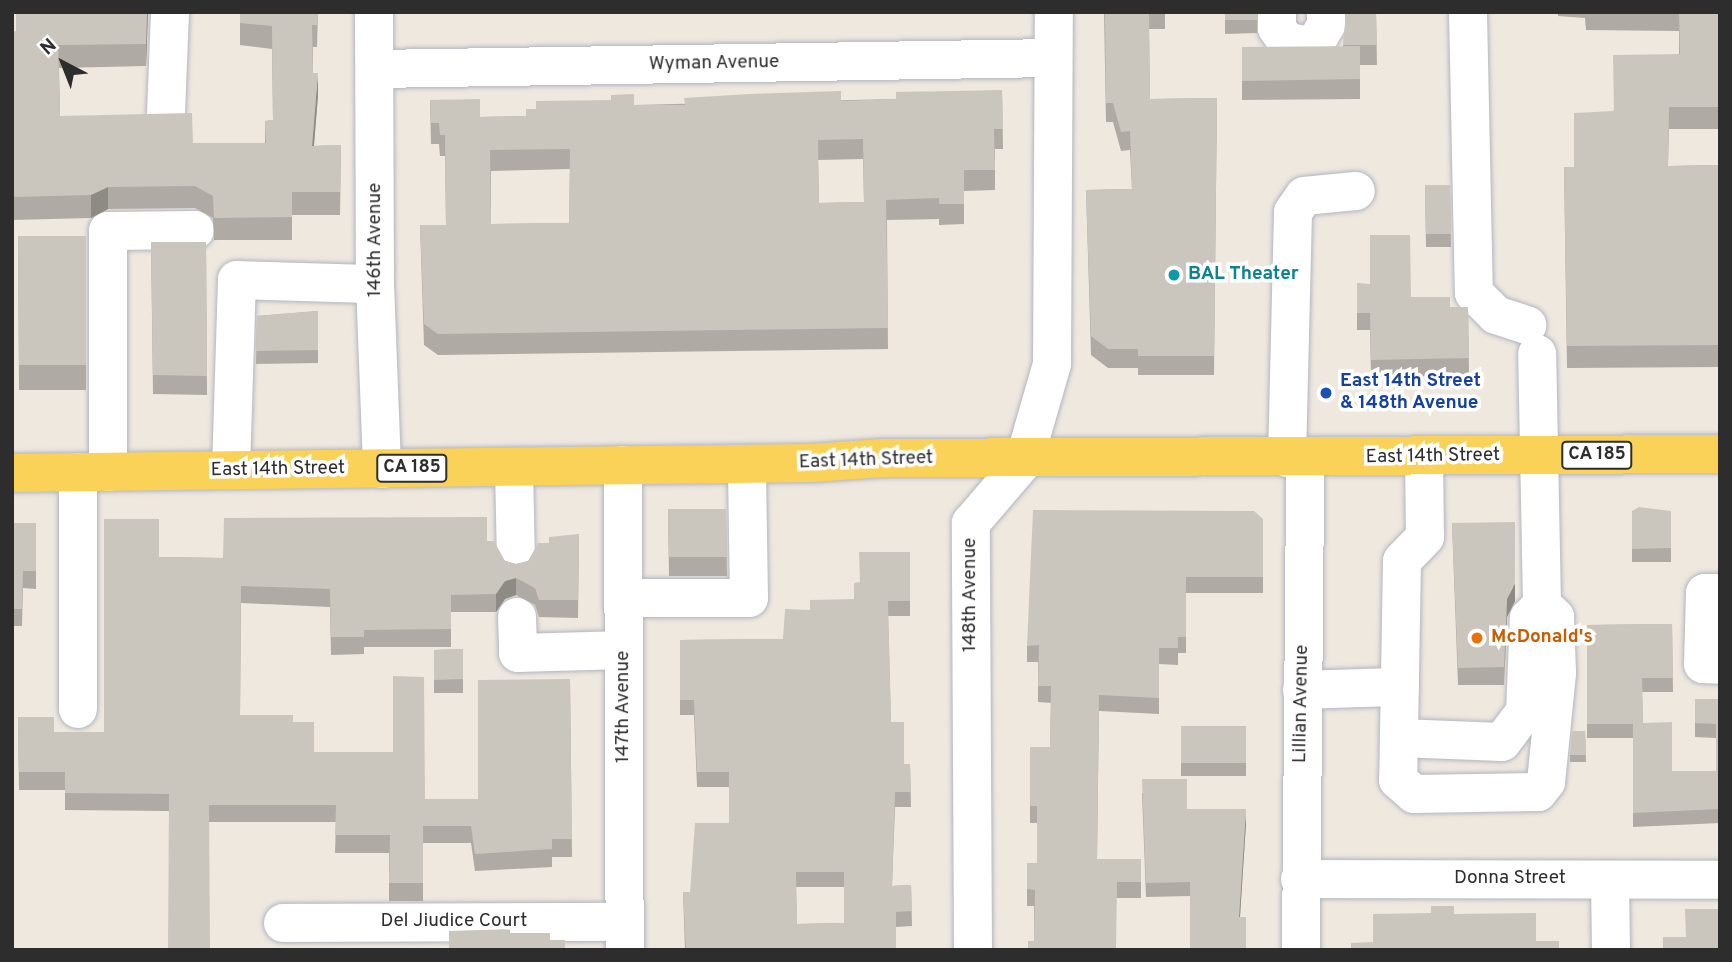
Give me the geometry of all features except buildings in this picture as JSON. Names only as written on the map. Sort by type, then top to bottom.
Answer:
[{"type":"main road","name":"East 14th Street","points":[[12,473],[747,464],[883,458],[1024,461],[1720,454]]},
{"type":"street","points":[[166,113],[170,12]]},
{"type":"street","name":"146th Avenue","points":[[374,12],[375,284],[382,469]]},
{"type":"street","name":"148th Avenue","points":[[973,950],[971,523],[1024,461],[1052,364],[1054,12]]},
{"type":"street","points":[[1277,12],[1277,28],[1286,41],[1304,45],[1315,44],[1326,25],[1326,12]]},
{"type":"street","points":[[1399,752],[1502,742],[1525,712],[1529,618],[1542,605],[1542,455],[1532,340],[1496,315],[1474,293],[1468,12]]},
{"type":"street","name":"Wyman Avenue","points":[[376,69],[1053,58]]},
{"type":"street","name":"Lillian Avenue","points":[[1301,950],[1302,690],[1293,212],[1304,196],[1356,191]]},
{"type":"street","points":[[78,709],[108,231],[195,230]]},
{"type":"street","points":[[231,470],[237,280],[375,284]]},
{"type":"street","points":[[1424,457],[1425,537],[1402,561],[1398,780],[1414,794],[1538,792],[1546,782],[1557,673],[1555,617],[1542,605]]},
{"type":"street","points":[[623,598],[749,598],[747,464]]},
{"type":"street","name":"147th Avenue","points":[[622,465],[625,936]]},
{"type":"street","points":[[514,467],[516,560]]},
{"type":"street","points":[[1720,593],[1705,593],[1703,664],[1720,664]]},
{"type":"street","points":[[517,617],[518,653],[624,650]]},
{"type":"street","points":[[1302,690],[1400,687]]},
{"type":"street","name":"Donna Street","points":[[1300,878],[1720,880]]},
{"type":"street","points":[[1610,880],[1611,950]]},
{"type":"street","name":"Del Jiudice Court","points":[[283,923],[625,936]]},
{"type":"place","name":"BAL Theater","points":[[1174,275]]},
{"type":"place","name":"East 14th Street & 148th Avenue","points":[[1326,393]]},
{"type":"place","name":"McDonald's","points":[[1477,638]]}]
